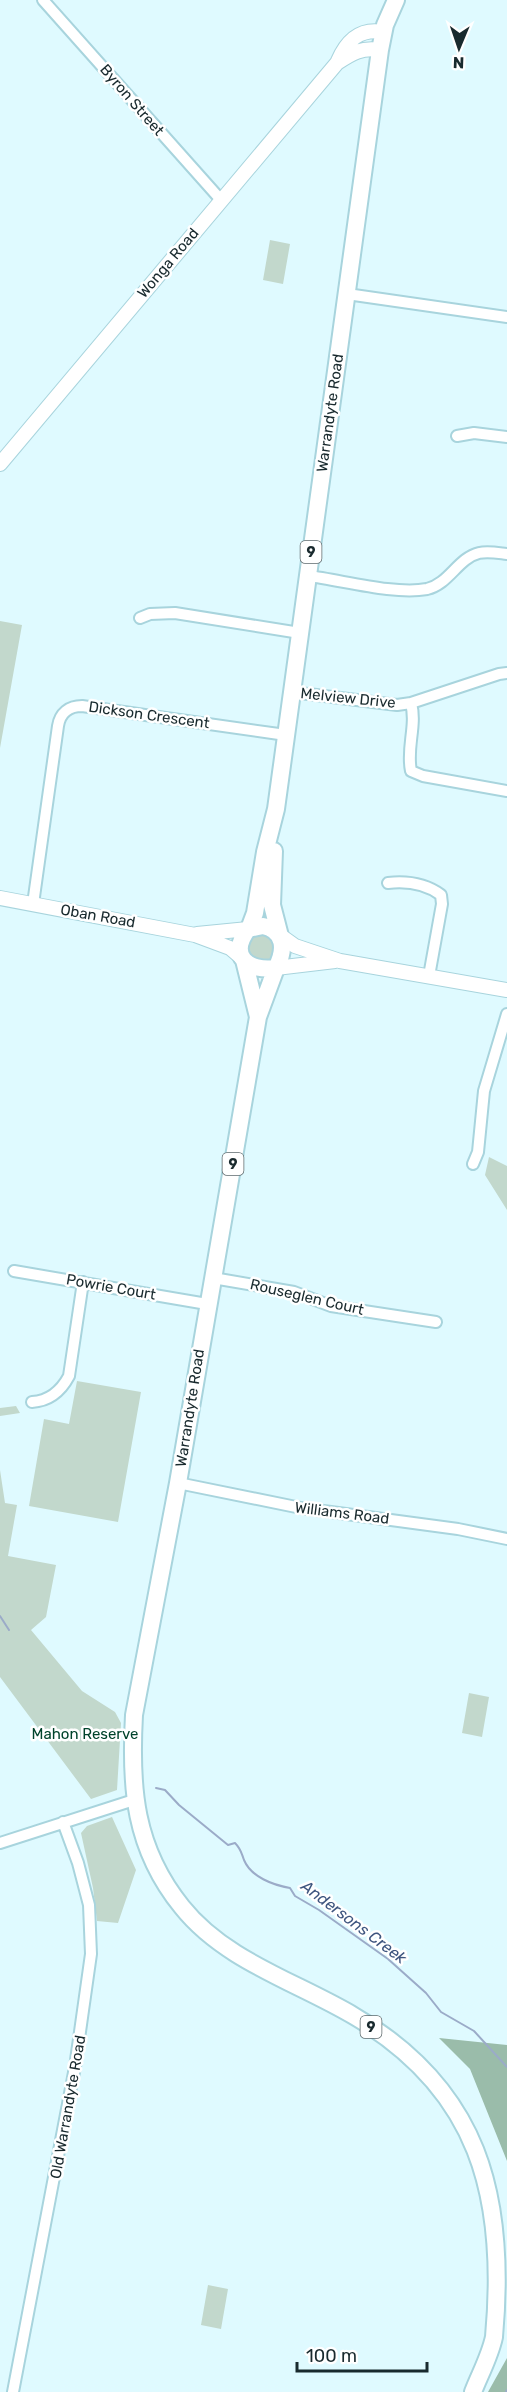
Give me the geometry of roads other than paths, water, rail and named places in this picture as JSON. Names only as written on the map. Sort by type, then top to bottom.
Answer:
[{"type":"main road","name":"Warrandyte Road","points":[[249,929],[255,913],[265,852],[272,829],[380,50],[383,32],[396,0]]},
{"type":"main road","name":"Wonga Road","points":[[0,464],[337,63],[345,48],[356,35],[367,31],[383,32]]},
{"type":"main road","name":"Wonga Road","points":[[337,63],[354,52],[367,48],[380,50]]},
{"type":"main road","name":"Warrandyte Road","points":[[272,829],[274,854],[272,905],[281,936]]},
{"type":"main road","name":"Oban Road","points":[[0,898],[195,935],[230,948],[243,960]]},
{"type":"main road","points":[[249,929],[269,928],[295,946],[340,961],[507,990]]},
{"type":"main road","name":"Oban Road","points":[[195,935],[211,931],[249,929]]},
{"type":"main road","name":"9","points":[[243,960],[240,944],[249,929]]},
{"type":"main road","name":"9","points":[[276,968],[283,949],[281,936]]},
{"type":"main road","name":"Warrandyte Road","points":[[243,960],[258,1017]]},
{"type":"main road","points":[[243,960],[258,969],[340,961]]},
{"type":"main road","name":"Warrandyte Road","points":[[134,1800],[132,1763],[134,1714],[177,1483],[258,1017],[276,968]]},
{"type":"main road","name":"9","points":[[134,1800],[142,1832],[160,1876],[184,1910],[210,1935],[243,1957],[353,2016],[401,2046],[439,2080],[459,2105],[486,2150],[500,2194],[504,2219],[505,2268],[501,2339],[473,2392]]},
{"type":"street","name":"Byron Street","points":[[43,0],[221,200]]},
{"type":"street","points":[[347,294],[507,317]]},
{"type":"street","points":[[457,436],[474,433],[507,437]]},
{"type":"street","points":[[308,576],[410,591],[430,588],[444,580],[468,557],[481,552],[507,554]]},
{"type":"street","points":[[140,618],[150,614],[175,613],[300,633]]},
{"type":"street","name":"Melview Drive","points":[[292,692],[398,705],[507,673]]},
{"type":"street","points":[[411,703],[413,717],[408,760],[411,771],[423,776],[507,791]]},
{"type":"street","name":"Dickson Crescent","points":[[33,904],[59,720],[68,709],[82,706],[286,735]]},
{"type":"street","points":[[388,883],[405,882],[434,890],[441,896],[442,904],[429,976]]},
{"type":"street","points":[[474,1164],[478,1152],[484,1090],[507,1014]]},
{"type":"street","name":"Powrie Court","points":[[14,1271],[207,1304]]},
{"type":"street","name":"Rouseglen Court","points":[[213,1278],[294,1292],[332,1306],[436,1322]]},
{"type":"street","points":[[32,1402],[42,1401],[63,1388],[69,1376],[83,1282]]},
{"type":"street","name":"Williams Road","points":[[177,1483],[301,1508],[441,1526],[507,1539]]},
{"type":"street","points":[[0,1843],[134,1800]]},
{"type":"street","name":"Old Warrandyte Road","points":[[13,2392],[74,2077],[91,1954],[89,1905],[78,1863],[63,1822]]},
{"type":"waterway","name":"Andersons Creek","points":[[0,1616],[9,1630]]},
{"type":"waterway","name":"Andersons Creek","points":[[156,1788],[165,1790],[179,1805],[228,1845],[235,1843],[247,1866],[257,1876],[290,1888],[295,1896],[319,1910],[388,1959],[426,1993],[441,2012],[474,2031],[507,2067]]},
{"type":"park label","name":"Mahon Reserve","points":[[85,1734]]}]
